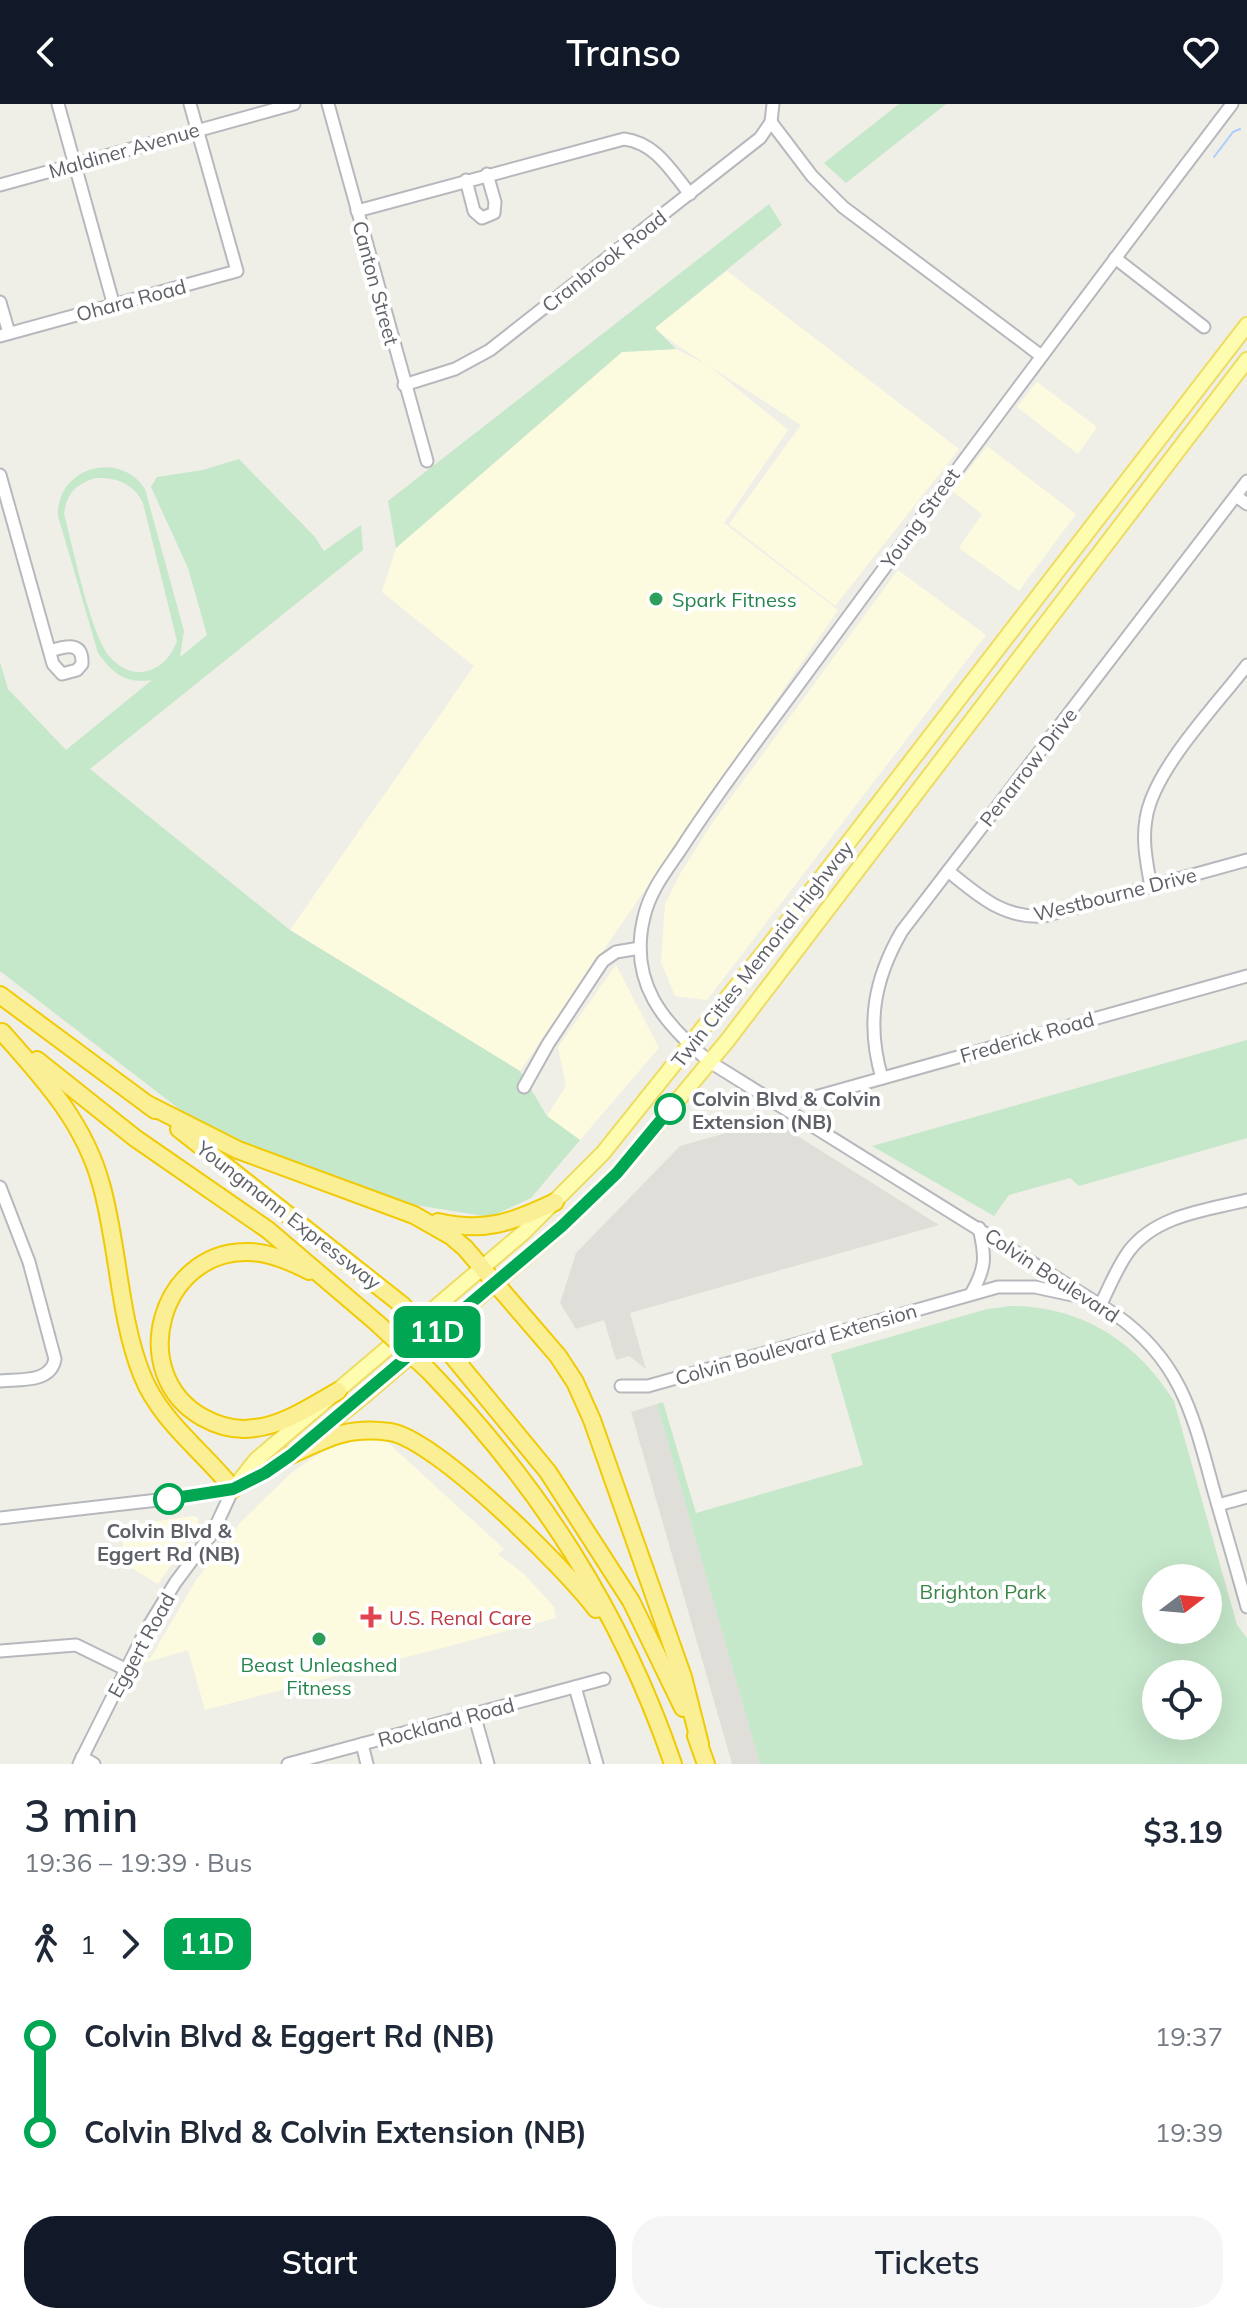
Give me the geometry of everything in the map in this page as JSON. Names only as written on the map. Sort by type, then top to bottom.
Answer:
[{"type":"highway","name":"Youngmann Expressway","points":[[0,995],[147,1104],[401,1304],[450,1353],[548,1472],[631,1601],[700,1744],[706,1764]]},
{"type":"highway","name":"Youngmann Expressway","points":[[1,1031],[135,1138],[268,1230],[377,1323],[475,1418],[524,1480],[579,1559],[626,1648],[657,1718],[673,1764]]},
{"type":"highway","points":[[1,1031],[70,1113],[88,1148],[101,1183],[141,1374],[169,1420],[215,1466],[233,1489]]},
{"type":"highway","points":[[147,1104],[238,1150],[414,1215],[460,1226],[480,1227],[503,1224],[555,1202]]},
{"type":"highway","points":[[414,1215],[451,1236],[497,1283],[567,1369],[592,1420],[683,1677],[700,1744]]},
{"type":"highway","points":[[338,1288],[305,1269],[269,1255],[229,1253],[196,1270],[176,1289],[162,1320],[159,1346],[167,1378],[175,1392],[196,1413],[224,1426],[239,1429],[261,1427],[289,1417],[338,1391]]},
{"type":"highway","points":[[291,1455],[335,1434],[364,1430],[393,1432],[419,1444],[442,1460],[557,1564],[626,1648]]},
{"type":"main road","name":"Twin Cities Memorial Highway","points":[[233,1489],[256,1460],[482,1268],[555,1202],[603,1153],[1247,325]]},
{"type":"main road","name":"Twin Cities Memorial Highway","points":[[233,1489],[291,1455],[497,1283],[617,1173],[710,1062],[1247,359]]},
{"type":"street","points":[[58,104],[114,306]]},
{"type":"street","points":[[190,104],[197,129]]},
{"type":"street","name":"Maldiner Avenue","points":[[0,185],[294,104]]},
{"type":"street","name":"Canton Street","points":[[328,104],[427,461]]},
{"type":"street","points":[[773,104],[771,122],[812,176],[843,207],[1040,355]]},
{"type":"street","name":"Young Street","points":[[710,1062],[661,1014],[644,977],[640,948],[643,921],[653,891],[700,820],[1040,355],[1232,104]]},
{"type":"street","name":"Cranbrook Road","points":[[404,385],[455,369],[490,350],[760,138],[771,122]]},
{"type":"street","name":"Ohara Road","points":[[0,302],[5,335],[237,271],[197,129]]},
{"type":"street","points":[[357,211],[624,139],[643,143],[656,153],[690,194]]},
{"type":"street","points":[[466,180],[474,211],[482,218],[489,217],[494,213],[495,202],[487,174]]},
{"type":"street","points":[[1115,258],[1204,327]]},
{"type":"street","points":[[1231,345],[1247,359]]},
{"type":"street","points":[[0,475],[50,651]]},
{"type":"street","name":"Penarrow Drive","points":[[882,1078],[873,1034],[873,1013],[878,984],[902,931],[1247,481]]},
{"type":"street","points":[[1236,496],[1247,504]]},
{"type":"street","points":[[1151,887],[1144,838],[1153,794],[1165,771],[1247,665]]},
{"type":"street","name":"Westbourne Drive","points":[[948,871],[998,908],[1032,917],[1247,860]]},
{"type":"street","points":[[524,1087],[548,1044],[603,961],[616,952],[640,948]]},
{"type":"street","name":"Frederick Road","points":[[808,1099],[1247,976]]},
{"type":"street","name":"Colvin Boulevard","points":[[710,1062],[979,1228],[1144,1337],[1178,1381],[1193,1415],[1247,1607]]},
{"type":"street","points":[[0,1187],[29,1262],[55,1359],[47,1375],[0,1381]]},
{"type":"street","points":[[1100,1306],[1129,1251],[1146,1234],[1168,1221],[1247,1200]]},
{"type":"street","points":[[971,1294],[985,1262],[979,1228]]},
{"type":"street","name":"Colvin Boulevard Extension","points":[[621,1386],[648,1386],[998,1287],[1035,1287],[1071,1294],[1100,1306]]},
{"type":"street","points":[[0,1518],[233,1489]]},
{"type":"street","name":"Eggert Road","points":[[81,1761],[125,1669],[175,1583],[213,1532],[233,1489]]},
{"type":"street","points":[[1218,1505],[1247,1497]]},
{"type":"street","points":[[0,1651],[76,1645],[125,1669]]},
{"type":"street","name":"Rockland Road","points":[[288,1764],[604,1679]]},
{"type":"street","points":[[575,1687],[597,1764]]},
{"type":"street","points":[[474,1714],[488,1764]]},
{"type":"street","points":[[362,1744],[367,1764]]},
{"type":"street","points":[[81,1761],[94,1764]]},
{"type":"shaded area","points":[[727,271],[959,449],[835,606],[729,524],[801,425],[708,365],[788,430],[724,523],[838,610],[520,1071],[290,930],[474,666],[382,592],[396,548],[622,352],[676,349],[707,365],[654,329]]},
{"type":"shaded area","points":[[1037,382],[1097,427],[1078,454],[1017,407]]},
{"type":"shaded area","points":[[987,446],[1076,514],[1019,591],[959,548],[982,514],[952,491]]},
{"type":"shaded area","points":[[898,570],[986,635],[707,1000],[675,996],[661,962],[665,904],[680,874],[713,822]]},
{"type":"shaded area","points":[[616,965],[659,1048],[580,1140],[547,1116],[566,1086],[558,1047]]},
{"type":"shaded area","points":[[772,1120],[939,1225],[630,1313],[646,1369],[629,1356],[616,1360],[604,1320],[576,1329],[560,1303],[576,1253],[680,1146]]},
{"type":"shaded area","points":[[657,1404],[760,1764],[732,1764],[631,1412]]},
{"type":"shaded area","points":[[363,1438],[386,1441],[504,1549],[498,1554],[525,1575],[554,1607],[556,1618],[205,1710],[188,1650],[144,1663],[146,1658],[150,1659],[195,1582],[240,1523],[290,1474],[328,1447]]},
{"type":"shaded area","points":[[194,1516],[198,1518],[198,1525],[158,1584],[125,1564],[121,1526]]},
{"type":"green space","points":[[899,104],[946,104],[846,183],[824,163]]},
{"type":"green space","points":[[769,204],[782,225],[655,328],[676,349],[622,352],[396,548],[388,501]]},
{"type":"green space","points":[[239,459],[315,537],[324,551],[361,525],[363,550],[90,769],[290,930],[520,1071],[547,1116],[580,1140],[531,1198],[490,1217],[403,1203],[265,1154],[200,1125],[0,971],[0,662],[8,689],[66,750],[152,680],[121,676],[98,653],[58,516],[60,499],[67,486],[78,476],[106,467],[134,477],[145,489],[184,631],[180,657],[207,635],[188,568],[151,487],[157,477],[203,470]],"holes":[[[102,478],[129,486],[143,503],[177,641],[166,659],[148,671],[137,672],[122,667],[109,656],[102,644],[89,609],[64,514],[67,500],[77,487]]]},
{"type":"green space","points":[[1247,1040],[1247,1138],[1079,1186],[1070,1178],[1009,1195],[994,1216],[872,1146]]},
{"type":"green space","name":"Brighton Park","points":[[1011,1306],[1037,1308],[1084,1321],[1105,1331],[1143,1361],[1174,1401],[1220,1564],[1142,1564],[1142,1644],[1222,1644],[1222,1572],[1237,1625],[1247,1638],[1247,1764],[760,1764],[657,1404],[663,1402],[696,1513],[863,1465],[831,1354],[987,1309]]},
{"type":"waterway","points":[[1214,157],[1233,132],[1240,129]]},
{"type":"bus line","name":"11D","points":[[169,1499],[233,1489],[291,1455],[562,1226],[617,1173],[670,1109]]},
{"type":"place","name":"Spark Fitness","points":[[656,599]]},
{"type":"place","name":"Colvin Blvd & Colvin Extension (NB)","points":[[670,1109]]},
{"type":"place","name":"Colvin Blvd & Eggert Rd (NB)","points":[[169,1499]]},
{"type":"place","name":"U.S. Renal Care","points":[[371,1617]]},
{"type":"place","name":"Beast Unleashed Fitness","points":[[319,1639]]}]
